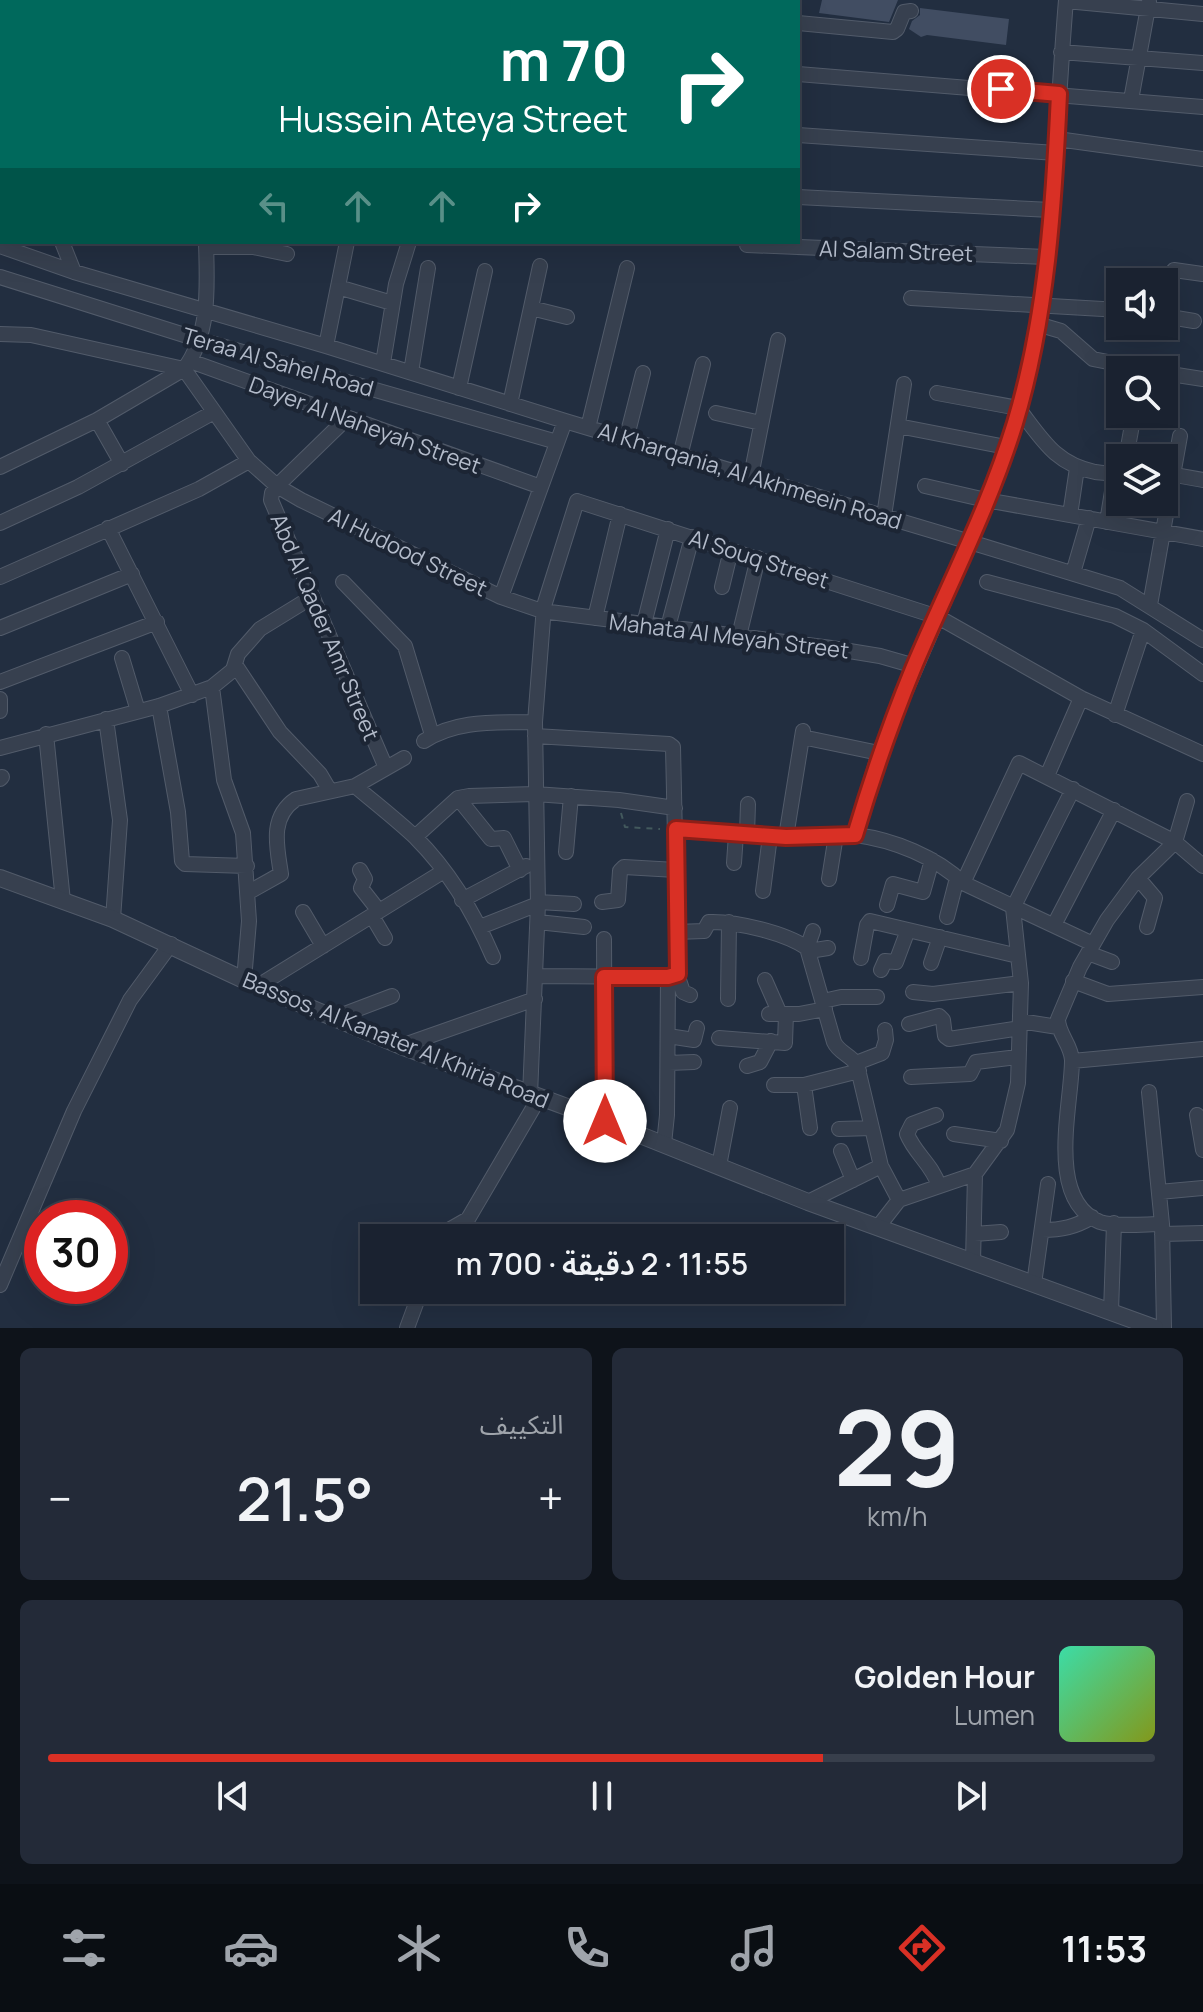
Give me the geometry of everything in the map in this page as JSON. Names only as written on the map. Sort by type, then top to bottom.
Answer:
[{"type":"street","points":[[855,835],[879,753],[970,542],[1018,408],[1037,324],[1046,257],[1066,1],[1148,5],[1203,14]]},
{"type":"street","points":[[1131,100],[1148,5]]},
{"type":"street","points":[[800,23],[893,32],[904,12],[911,11]]},
{"type":"street","points":[[1061,52],[1203,63]]},
{"type":"street","points":[[800,74],[1203,107]]},
{"type":"street","points":[[800,135],[1056,146],[1203,159]]},
{"type":"street","points":[[800,197],[1051,210]]},
{"type":"street","points":[[63,244],[74,272]]},
{"type":"street","points":[[0,467],[97,420],[187,365],[207,310],[206,244],[253,247],[287,254]]},
{"type":"street","points":[[326,346],[347,244]]},
{"type":"street","points":[[383,363],[396,284],[408,244]]},
{"type":"street","name":"Al Salam Street","points":[[747,245],[1046,257]]},
{"type":"street","name":"Al Kharqania, Al Akhmeein Road","points":[[0,246],[74,272],[1120,588],[1202,636]]},
{"type":"street","points":[[510,404],[540,266]]},
{"type":"street","points":[[411,372],[428,268]]},
{"type":"street","points":[[588,428],[627,268]]},
{"type":"street","points":[[459,388],[485,271]]},
{"type":"street","points":[[1178,271],[1203,274]]},
{"type":"street","name":"Teraa Al Sahel Road","points":[[0,277],[197,339],[557,442]]},
{"type":"street","points":[[338,287],[392,303]]},
{"type":"street","points":[[911,298],[1106,309]]},
{"type":"street","points":[[531,308],[567,317]]},
{"type":"street","points":[[1178,318],[1194,321]]},
{"type":"street","points":[[1037,324],[1061,331],[1093,359],[1106,362]]},
{"type":"street","name":"Dayer Al Naheyah Street","points":[[0,334],[31,335],[187,365],[541,487]]},
{"type":"street","points":[[751,476],[778,340]]},
{"type":"street","points":[[680,456],[703,364]]},
{"type":"street","name":"Al Hudood Street","points":[[187,365],[214,412],[249,461],[277,486],[501,597],[542,611]]},
{"type":"street","points":[[626,440],[643,373]]},
{"type":"street","points":[[1178,375],[1203,379]]},
{"type":"street","points":[[884,516],[904,384]]},
{"type":"street","points":[[937,393],[1018,408],[1056,456],[1077,468],[1106,471]]},
{"type":"street","points":[[0,523],[122,464],[214,412]]},
{"type":"street","points":[[716,413],[761,423]]},
{"type":"street","points":[[277,486],[346,419]]},
{"type":"street","points":[[97,420],[122,464]]},
{"type":"street","points":[[501,597],[565,421]]},
{"type":"street","points":[[898,426],[1006,447]]},
{"type":"street","points":[[1177,444],[1180,436]]},
{"type":"street","points":[[0,577],[199,489],[249,461]]},
{"type":"street","points":[[1070,515],[1077,468]]},
{"type":"street","points":[[1178,476],[1203,480]]},
{"type":"street","name":"Abd Al Qader Amr Street","points":[[277,486],[272,493],[272,505],[386,768]]},
{"type":"street","points":[[925,486],[1203,539]]},
{"type":"street","name":"Al Souq Street","points":[[542,611],[575,503],[579,501],[938,617],[1081,698],[1203,754]]},
{"type":"street","points":[[595,618],[620,514]]},
{"type":"street","points":[[1107,522],[1108,516]]},
{"type":"street","points":[[1150,605],[1164,516]]},
{"type":"street","points":[[1073,573],[1089,518]]},
{"type":"street","points":[[108,528],[192,695]]},
{"type":"street","points":[[644,624],[668,529]]},
{"type":"street","points":[[668,627],[692,537]]},
{"type":"street","points":[[722,587],[731,550]]},
{"type":"street","points":[[739,636],[758,558]]},
{"type":"street","points":[[0,628],[132,574]]},
{"type":"street","points":[[343,582],[405,646],[428,738],[446,729],[472,724],[669,744],[673,747],[676,932],[664,1144]]},
{"type":"street","points":[[987,582],[1115,616],[1143,630],[1203,674]]},
{"type":"street","points":[[0,748],[159,706],[212,687],[236,666],[238,654],[260,629],[312,597]]},
{"type":"street","points":[[459,1224],[468,1219],[535,1096],[538,903],[535,729],[542,611]]},
{"type":"street","name":"Mahata Al Meyah Street","points":[[542,611],[880,656],[915,666]]},
{"type":"street","points":[[0,682],[157,622]]},
{"type":"street","points":[[1115,715],[1143,630]]},
{"type":"street","points":[[122,658],[138,711]]},
{"type":"street","points":[[236,666],[280,732],[320,774],[330,791]]},
{"type":"street","points":[[212,687],[224,780],[243,833],[249,892],[251,983],[323,946],[444,871]]},
{"type":"street","points":[[1047,776],[1081,698]]},
{"type":"street","points":[[0,699],[0,711]]},
{"type":"street","points":[[159,706],[178,812],[183,863],[247,866]]},
{"type":"street","points":[[106,719],[120,820],[113,919]]},
{"type":"street","points":[[46,734],[63,901]]},
{"type":"street","points":[[786,837],[802,734],[879,753]]},
{"type":"street","points":[[249,892],[281,874],[276,832],[289,804],[296,799],[355,786],[404,758]]},
{"type":"street","points":[[947,917],[960,880],[1018,764],[1022,763],[1175,842],[1202,862]]},
{"type":"street","points":[[355,786],[415,837],[444,871],[480,927],[493,957]]},
{"type":"street","points":[[878,1227],[899,1200],[975,1174],[1007,1130],[1013,1108],[1020,1024],[1021,983],[1013,908],[1073,789]]},
{"type":"street","points":[[415,837],[458,798],[535,794],[675,808]]},
{"type":"street","points":[[566,852],[571,796]]},
{"type":"street","points":[[458,798],[491,839],[504,838],[520,870]]},
{"type":"street","points":[[1187,801],[1175,842],[1138,878],[1090,949],[1060,1012],[1058,1027],[1068,1043],[1072,1061],[1064,1168],[1076,1200],[1100,1222],[1203,1233]]},
{"type":"street","points":[[734,863],[748,804]]},
{"type":"street","points":[[1054,925],[1114,810]]},
{"type":"street","points":[[676,829],[786,837],[855,835],[878,840],[932,860],[960,880],[1054,925],[1112,962]]},
{"type":"street","points":[[829,879],[836,835]]},
{"type":"street","points":[[763,891],[770,836]]},
{"type":"street","points":[[462,900],[537,859]]},
{"type":"street","points":[[887,905],[892,884],[923,892],[932,860]]},
{"type":"street","points":[[602,902],[618,900],[620,871],[624,867],[676,870]]},
{"type":"street","points":[[360,870],[365,879],[360,888],[376,913],[385,938]]},
{"type":"street","name":"Bassos, Al Kanater Al Khiria Road","points":[[0,878],[113,919],[251,983],[401,1046],[605,1121],[808,1202],[1155,1328]]},
{"type":"street","points":[[1138,878],[1155,898],[1147,927]]},
{"type":"street","points":[[480,927],[538,903],[574,904]]},
{"type":"street","points":[[303,912],[323,946]]},
{"type":"street","points":[[538,922],[584,927]]},
{"type":"street","points":[[676,932],[704,931],[709,922],[729,922],[794,941],[808,949],[828,948]]},
{"type":"street","points":[[728,999],[729,922]]},
{"type":"street","points":[[861,958],[869,922],[1018,956]]},
{"type":"street","points":[[881,970],[885,961],[896,962],[908,930]]},
{"type":"street","points":[[813,931],[808,949],[837,1048],[858,1067],[881,1166],[899,1200]]},
{"type":"street","points":[[931,963],[940,937]]},
{"type":"street","points":[[604,939],[605,1121]]},
{"type":"street","points":[[0,1285],[74,1111],[130,1000],[171,944]]},
{"type":"street","points":[[536,976],[673,976],[681,982],[683,992],[690,995]]},
{"type":"street","points":[[719,1038],[787,1042],[765,980]]},
{"type":"street","points":[[1073,981],[1108,994],[1203,987]]},
{"type":"street","points":[[928,1018],[920,993],[1021,983]]},
{"type":"street","points":[[334,1018],[392,996]]},
{"type":"street","points":[[778,1014],[824,1005],[841,997],[877,997]]},
{"type":"street","points":[[401,1046],[535,999]]},
{"type":"street","points":[[909,1024],[940,1017],[945,1036],[949,1039],[1020,1024],[1058,1027]]},
{"type":"street","points":[[668,1036],[695,1040],[697,1028]]},
{"type":"street","points":[[774,1085],[804,1085],[858,1067],[882,1053],[885,1030]]},
{"type":"street","points":[[747,1066],[760,1062],[771,1041]]},
{"type":"street","points":[[1072,1061],[1203,1049]]},
{"type":"street","points":[[911,1077],[970,1074],[976,1062],[1018,1057]]},
{"type":"street","points":[[668,1063],[694,1062]]},
{"type":"street","points":[[804,1085],[810,1128]]},
{"type":"street","points":[[1149,1092],[1162,1229],[1164,1328]]},
{"type":"street","points":[[719,1166],[730,1108]]},
{"type":"street","points":[[936,1115],[912,1124],[907,1134],[930,1165],[939,1186]]},
{"type":"street","points":[[1197,1115],[1203,1150]]},
{"type":"street","points":[[839,1129],[872,1128]]},
{"type":"street","points":[[954,1134],[1001,1141]]},
{"type":"street","points":[[841,1151],[853,1180]]},
{"type":"street","points":[[808,1202],[881,1166]]},
{"type":"street","points":[[973,1262],[975,1174]]},
{"type":"street","points":[[1034,1284],[1048,1184]]},
{"type":"street","points":[[1159,1192],[1203,1188]]},
{"type":"street","points":[[1042,1230],[1069,1228],[1092,1217]]},
{"type":"street","points":[[1111,1312],[1114,1223]]},
{"type":"street","points":[[974,1234],[1001,1232]]},
{"type":"street","points":[[407,1328],[416,1304]]},
{"type":"path","points":[[623,826],[676,829]]},
{"type":"building","points":[[822,0],[898,0],[889,22],[819,13]]},
{"type":"building","points":[[920,8],[1009,19],[1006,45],[927,35],[921,37],[909,29],[912,21],[920,15]]},
{"type":"route","points":[[605,1121],[604,977],[675,977],[678,974],[676,829],[786,837],[855,835],[879,753],[970,542],[1015,424],[1031,360],[1056,153],[1059,94],[1001,89]]}]
